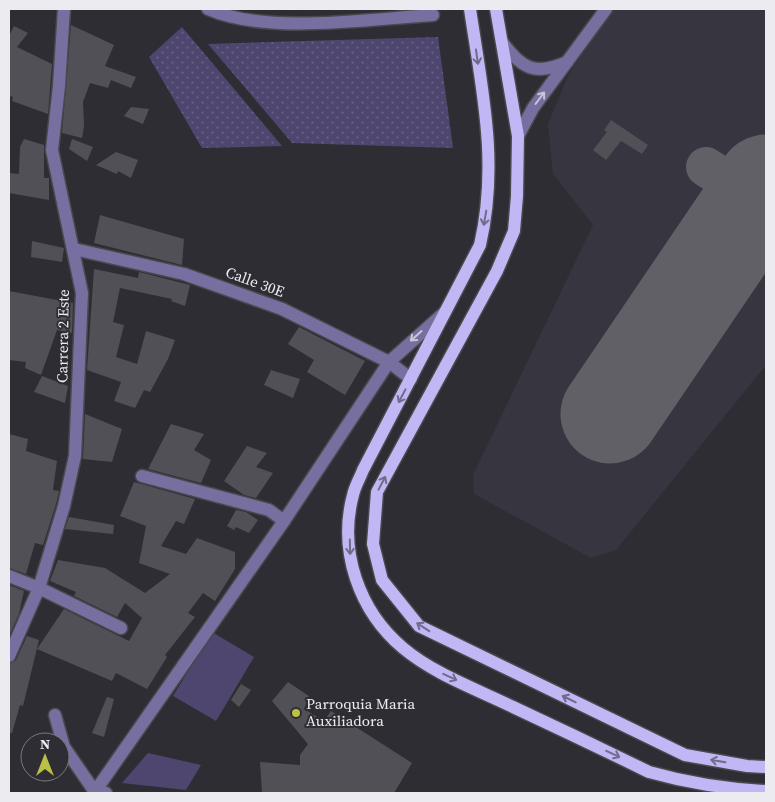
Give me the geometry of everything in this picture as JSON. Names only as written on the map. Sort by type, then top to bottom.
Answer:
[{"type":"main road","points":[[470,9],[489,139],[489,193],[480,245],[353,495],[350,522],[350,563],[362,599],[383,628],[404,648],[438,671],[650,772],[684,782],[711,787],[766,791]]},
{"type":"main road","points":[[496,9],[518,136],[517,196],[514,231],[497,271],[377,492],[373,544],[382,580],[419,626],[685,755],[747,766],[766,767]]},
{"type":"street","name":"Carrera 2 Este","points":[[9,656],[39,588],[64,506],[76,456],[82,293],[52,150],[59,86],[64,9]]},
{"type":"street","points":[[208,9],[228,18],[325,23],[434,14]]},
{"type":"street","points":[[518,136],[532,108],[606,9]]},
{"type":"street","points":[[502,42],[518,63],[527,68],[540,70],[567,62]]},
{"type":"street","name":"Calle 30E","points":[[74,249],[184,274],[282,310],[389,362],[411,379]]},
{"type":"street","points":[[55,716],[64,747],[99,793],[284,521],[389,362],[446,312]]},
{"type":"street","points":[[142,476],[269,510],[284,521]]},
{"type":"street","points":[[9,576],[39,588],[121,628]]},
{"type":"shaded area","points":[[611,9],[766,9],[766,365],[616,550],[591,558],[474,494],[473,475],[593,225],[553,174],[548,124],[568,76]]},
{"type":"shaded area","points":[[182,27],[282,146],[202,148],[149,57]]},
{"type":"shaded area","points":[[438,37],[453,148],[292,143],[208,44]]},
{"type":"shaded area","points":[[212,632],[254,657],[216,721],[173,696]]},
{"type":"shaded area","points":[[148,753],[201,765],[186,790],[122,783]]},
{"type":"building","points":[[71,25],[114,45],[105,66],[136,77],[131,88],[111,80],[108,88],[90,83],[83,102],[84,126],[82,138],[62,133]]},
{"type":"building","points":[[14,26],[28,33],[17,47],[52,64],[48,114],[12,101],[13,97],[9,96],[9,36]]},
{"type":"building","points":[[131,107],[149,109],[143,124],[124,116]]},
{"type":"building","points":[[611,120],[648,145],[642,154],[621,141],[606,160],[593,150],[607,132],[604,130]]},
{"type":"building","points":[[24,139],[44,145],[44,178],[49,178],[49,200],[9,193],[9,173],[19,174],[20,147]]},
{"type":"building","points":[[72,139],[93,147],[87,161],[69,149]]},
{"type":"building","points":[[116,152],[138,160],[131,178],[118,171],[117,174],[96,165]]},
{"type":"building","points":[[100,215],[184,239],[182,265],[94,243]]},
{"type":"building","points":[[32,241],[64,248],[62,262],[31,257]]},
{"type":"building","points":[[94,269],[138,278],[139,272],[190,285],[185,306],[171,301],[172,299],[120,288],[113,322],[124,325],[116,357],[137,364],[146,331],[175,340],[168,359],[150,392],[144,390],[135,408],[114,401],[121,382],[87,370]]},
{"type":"building","points":[[9,291],[73,303],[72,333],[57,330],[41,375],[25,368],[26,362],[9,360]]},
{"type":"building","points":[[299,327],[365,361],[345,395],[307,372],[314,360],[288,344]]},
{"type":"building","points":[[271,370],[300,379],[293,398],[264,385]]},
{"type":"building","points":[[42,376],[68,386],[65,403],[34,392]]},
{"type":"building","points":[[85,414],[122,429],[112,462],[83,459]]},
{"type":"building","points":[[171,424],[204,434],[194,450],[211,460],[201,483],[148,469]]},
{"type":"building","points":[[9,434],[28,439],[26,451],[57,461],[53,490],[59,491],[56,504],[43,545],[35,543],[26,574],[9,568]]},
{"type":"building","points":[[247,446],[267,453],[256,467],[273,473],[256,498],[244,495],[224,481]]},
{"type":"building","points":[[134,482],[195,499],[184,524],[176,521],[161,546],[186,554],[197,538],[235,552],[235,569],[215,601],[203,593],[188,613],[195,617],[165,655],[167,657],[147,689],[116,673],[112,681],[37,649],[64,609],[129,641],[142,618],[125,603],[117,617],[74,596],[76,592],[50,581],[58,560],[105,568],[145,593],[170,574],[139,563],[146,526],[120,516]]},
{"type":"building","points":[[236,510],[246,512],[258,520],[249,533],[236,527],[234,530],[227,526]]},
{"type":"building","points":[[69,517],[114,525],[113,534],[65,529]]},
{"type":"building","points":[[9,585],[24,591],[19,614],[9,636]]},
{"type":"building","points":[[27,636],[39,640],[23,706],[20,705],[12,733],[9,733],[9,664],[16,660]]},
{"type":"building","points":[[288,682],[309,696],[304,709],[324,721],[331,711],[412,763],[394,793],[262,792],[260,762],[300,765],[300,755],[308,744],[272,701]]},
{"type":"building","points":[[241,684],[251,690],[239,707],[231,700]]},
{"type":"building","points":[[107,697],[114,699],[104,737],[92,733]]},
{"type":"taxiway","points":[[706,167],[756,199]]},
{"type":"runway","points":[[610,414],[766,184]]},
{"type":"place","name":"Parroquia Maria Auxiliadora","points":[[296,713]]}]
